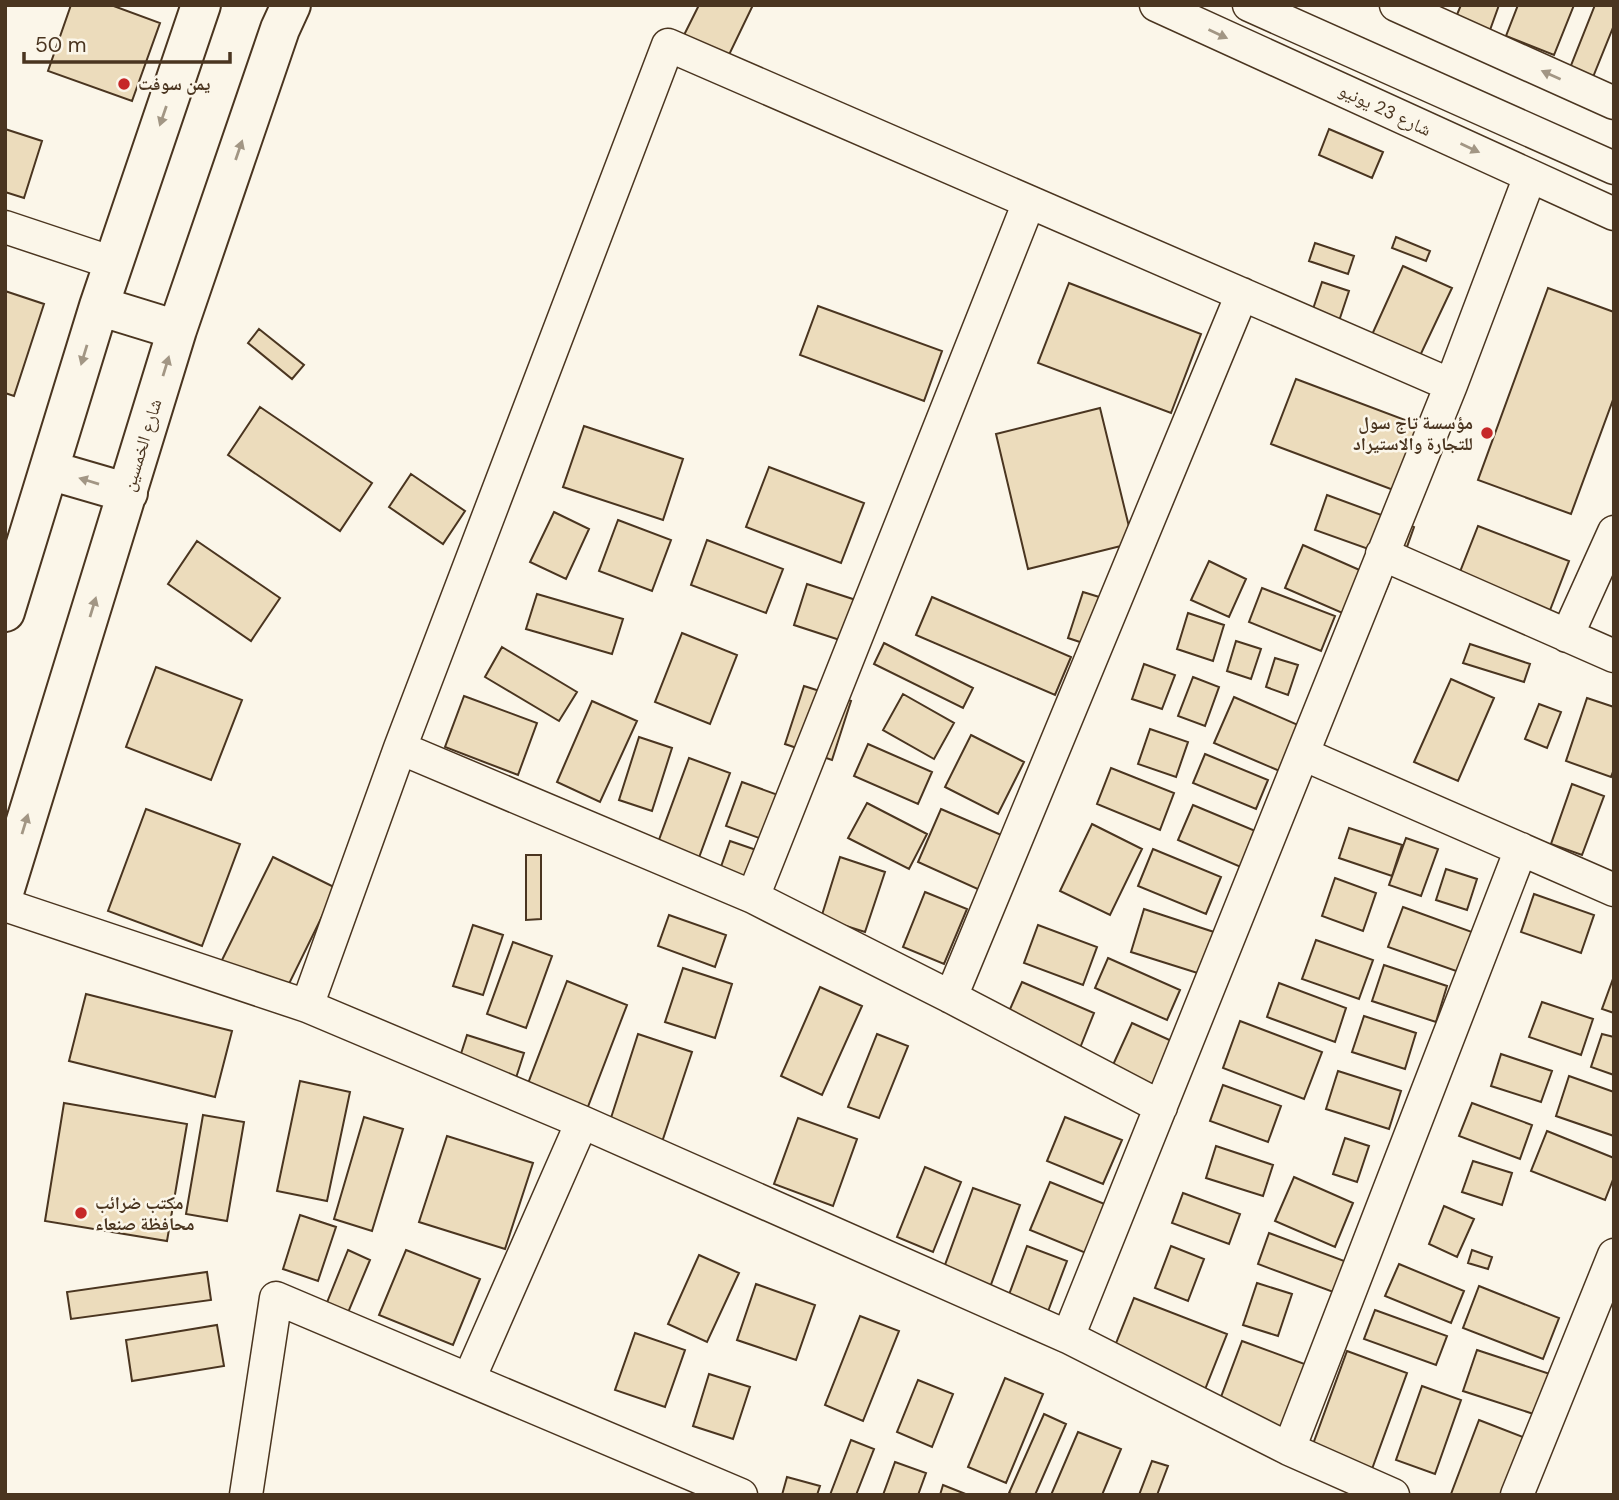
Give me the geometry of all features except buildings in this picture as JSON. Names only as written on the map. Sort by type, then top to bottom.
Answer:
[{"type":"main road","points":[[5,612],[99,306],[201,5]]},
{"type":"main road","name":"شارع الخمسين","points":[[5,890],[177,330],[280,29],[291,5]]},
{"type":"main road","points":[[99,306],[177,330]]},
{"type":"main road","points":[[50,470],[128,493]]},
{"type":"street","name":"شارع 23 يونيو","points":[[1156,5],[1614,214]]},
{"type":"street","points":[[1249,5],[1614,168]]},
{"type":"street","points":[[1396,5],[1614,103]]},
{"type":"street","points":[[307,1006],[400,747],[668,45],[1451,385]]},
{"type":"street","points":[[1068,1336],[1451,385],[1530,176]]},
{"type":"street","points":[[753,897],[1028,202]]},
{"type":"street","points":[[5,227],[113,263]]},
{"type":"street","points":[[951,997],[1242,294]]},
{"type":"street","points":[[1567,636],[1614,532]]},
{"type":"street","points":[[1382,554],[1614,656]]},
{"type":"street","points":[[400,747],[753,897],[1161,1107]]},
{"type":"street","points":[[1303,754],[1614,890]]},
{"type":"street","points":[[1289,1449],[1521,849]]},
{"type":"street","points":[[5,905],[307,1006],[582,1122],[1068,1336],[1289,1449],[1394,1495]]},
{"type":"street","points":[[469,1379],[582,1122]]},
{"type":"street","points":[[1517,1495],[1614,1255]]},
{"type":"street","points":[[246,1495],[276,1298],[741,1495]]},
{"type":"place","name":"يمن سوفت","points":[[124,84]]},
{"type":"place","name":"مؤسسة تاج سول للتجارة والاستيراد","points":[[1487,433]]},
{"type":"place","name":"مكتب ضرائب محافظة صنعاء","points":[[81,1213]]}]
